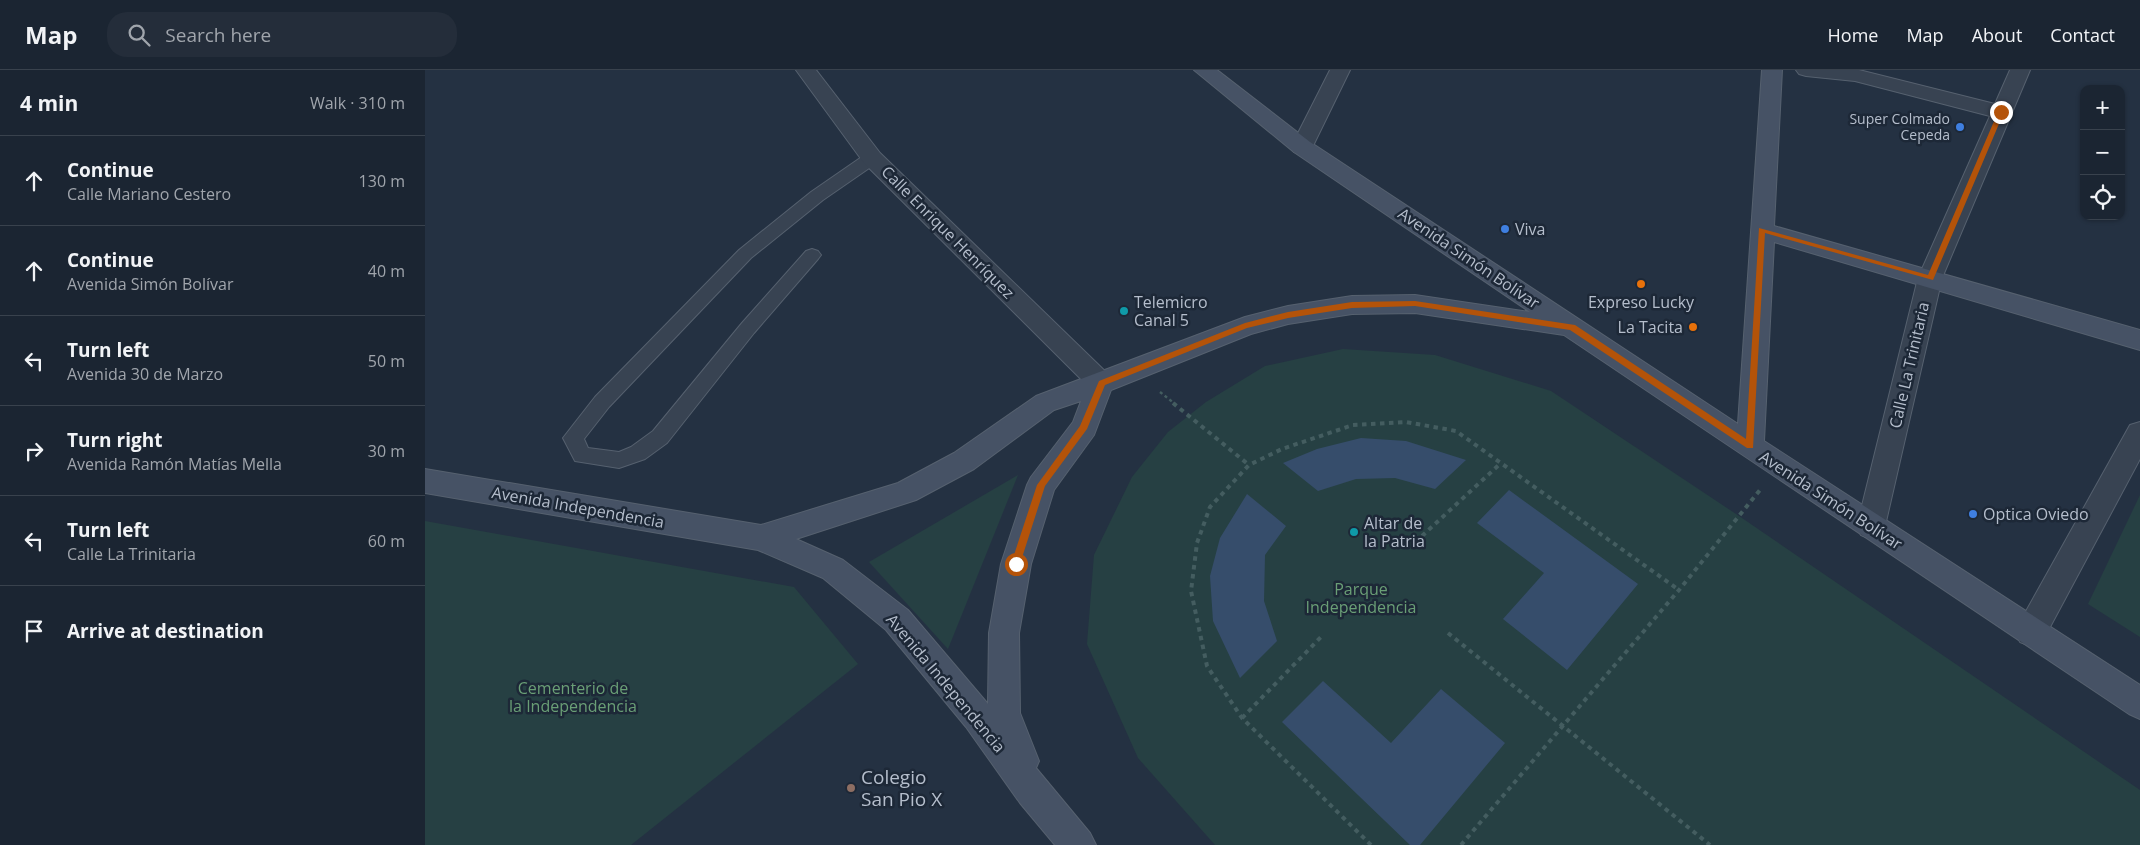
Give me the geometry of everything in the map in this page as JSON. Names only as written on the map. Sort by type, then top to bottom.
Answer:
[{"type":"main road","name":"Avenida Simón Bolívar","points":[[1204,70],[1302,147],[1779,466],[2140,703]]},
{"type":"main road","points":[[1750,446],[1772,70]]},
{"type":"main road","points":[[1762,230],[2140,340]]},
{"type":"main road","name":"Avenida Independencia","points":[[761,538],[906,492],[964,461],[1045,403],[1135,370],[1245,326],[1288,315],[1352,305],[1415,304],[1572,327]]},
{"type":"main road","points":[[1032,790],[1004,713],[1004,633],[1016,564],[1041,485],[1084,427],[1101,383]]},
{"type":"main road","name":"Avenida Independencia","points":[[425,481],[761,538],[833,568],[897,620],[977,716],[1032,790],[1078,845]]},
{"type":"street","name":"Calle Enrique Henríquez","points":[[807,70],[872,158],[1101,383]]},
{"type":"street","points":[[1302,147],[1341,70]]},
{"type":"street","points":[[1806,70],[1855,76],[2001,112]]},
{"type":"street","name":"Calle La Trinitaria","points":[[1871,526],[1930,278],[2020,70]]},
{"type":"street","points":[[2031,632],[2140,434]]},
{"type":"lane","points":[[812,255],[747,328],[660,437],[638,453],[619,460],[582,455],[573,438],[596,410],[745,254],[817,196],[872,158]]},
{"type":"path","points":[[1135,370],[1188,417],[1249,465]]},
{"type":"path","points":[[1371,845],[1242,718],[1207,666],[1191,591],[1197,543],[1210,507],[1249,465],[1281,449],[1353,425],[1406,422],[1456,431],[1679,590]]},
{"type":"path","points":[[1422,536],[1501,463]]},
{"type":"path","points":[[1461,845],[1679,590],[1779,466]]},
{"type":"path","points":[[1448,632],[1710,845]]},
{"type":"path","points":[[1242,718],[1322,636]]},
{"type":"green space","name":"Parque Independencia","points":[[1343,349],[1435,355],[1551,391],[1739,516],[2140,790],[2140,845],[1215,845],[1138,758],[1087,644],[1094,555],[1132,477],[1168,432],[1206,402],[1265,366]]},
{"type":"green space","points":[[1018,475],[948,649],[869,562]]},
{"type":"green space","points":[[2140,495],[2140,637],[2088,604]]},
{"type":"green space","name":"Cementerio de la Independencia","points":[[425,521],[794,587],[858,664],[631,845],[425,845]]},
{"type":"water","points":[[1361,438],[1406,441],[1466,460],[1435,489],[1395,478],[1356,479],[1318,491],[1283,463],[1317,449]]},
{"type":"water","points":[[1509,490],[1638,584],[1567,670],[1503,619],[1544,573],[1477,523]]},
{"type":"water","points":[[1247,494],[1286,526],[1265,555],[1264,601],[1277,641],[1240,678],[1213,621],[1210,576],[1220,538]]},
{"type":"water","points":[[1323,681],[1391,743],[1441,689],[1505,743],[1420,845],[1410,845],[1282,722]]},
{"type":"place","name":"Super Colmado Cepeda","points":[[1960,127]]},
{"type":"place","name":"Viva","points":[[1505,229]]},
{"type":"place","name":"Expreso Lucky","points":[[1641,284]]},
{"type":"place","name":"Telemicro Canal 5","points":[[1124,311]]},
{"type":"place","name":"La Tacita","points":[[1693,327]]},
{"type":"place","name":"Optica Oviedo","points":[[1973,514]]},
{"type":"place","name":"Altar de la Patria","points":[[1354,532]]},
{"type":"place","name":"Colegio San Pio X","points":[[851,788]]},
{"type":"route","points":[[1016,564],[1041,485],[1084,427],[1101,383],[1245,326],[1288,315],[1352,305],[1415,304],[1572,327],[1750,446],[1762,230],[1930,278],[2001,112]]}]
